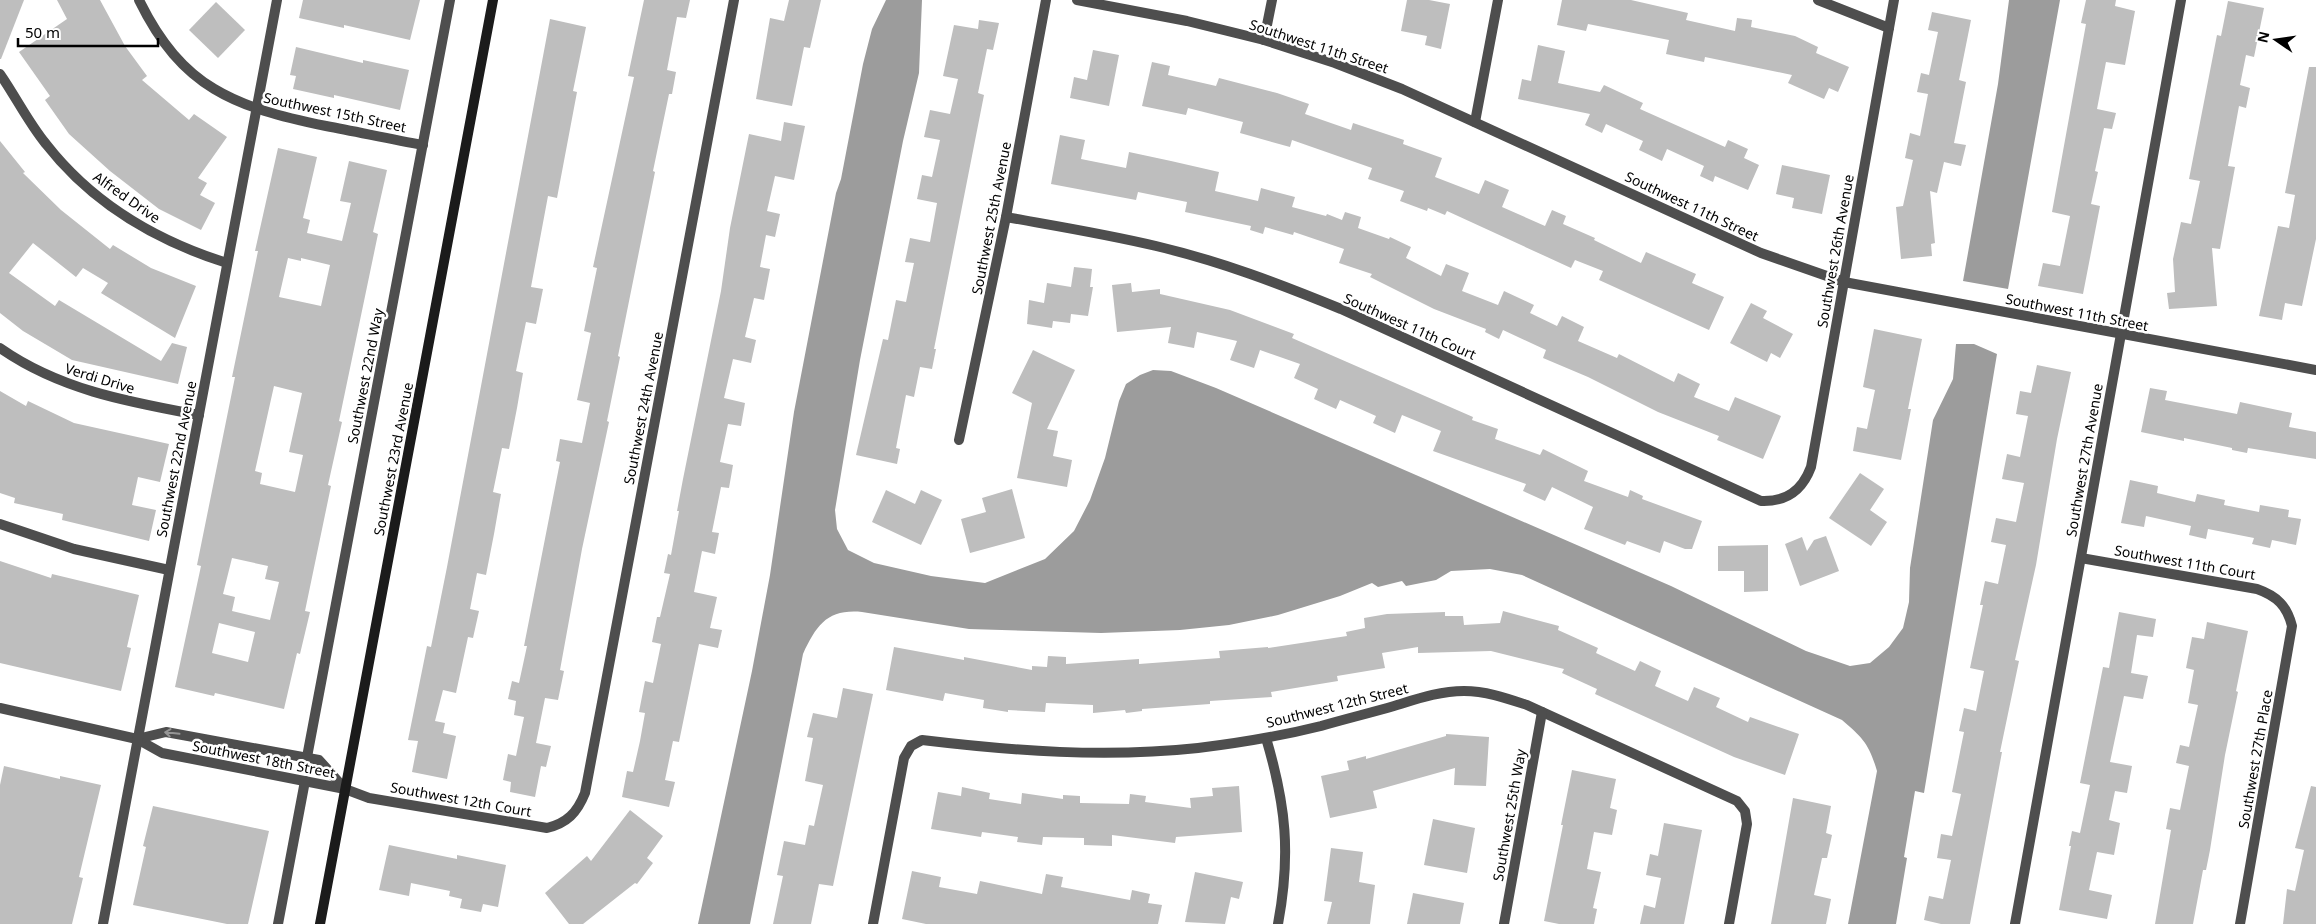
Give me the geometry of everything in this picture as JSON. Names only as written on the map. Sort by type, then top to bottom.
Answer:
[{"type":"street","name":"Southwest 15th Street","points":[[139,0],[150,22],[177,58],[198,78],[223,94],[256,110],[285,118],[423,145]]},
{"type":"street","name":"Southwest 22nd Avenue","points":[[103,924],[277,0]]},
{"type":"street","name":"Southwest 22nd Way","points":[[307,757],[450,0]]},
{"type":"street","name":"Southwest 23rd Avenue","points":[[320,924],[493,0]]},
{"type":"street","name":"Southwest 24th Avenue","points":[[571,817],[580,807],[585,794],[734,0]]},
{"type":"street","name":"Southwest 25th Avenue","points":[[960,440],[1006,217],[1046,0]]},
{"type":"street","name":"Southwest 11th Street","points":[[1077,0],[1187,21],[1264,40],[1368,76],[1475,122],[1761,253],[1844,282],[2120,335],[2316,370]]},
{"type":"street","points":[[1264,40],[1272,0]]},
{"type":"street","points":[[1475,122],[1498,0]]},
{"type":"street","points":[[1818,0],[1889,28]]},
{"type":"street","name":"Southwest 26th Avenue","points":[[1787,498],[1798,490],[1806,479],[1811,466],[1894,0]]},
{"type":"street","name":"Southwest 27th Avenue","points":[[2016,924],[2181,0]]},
{"type":"street","name":"Alfred Drive","points":[[0,74],[46,145],[98,197],[160,237],[227,264]]},
{"type":"street","name":"Southwest 11th Court","points":[[1006,217],[1156,246],[1219,263],[1280,284],[1341,309],[1761,501],[1787,498]]},
{"type":"street","name":"Verdi Drive","points":[[0,348],[49,376],[90,392],[118,400],[199,415]]},
{"type":"street","points":[[0,524],[74,549],[169,570]]},
{"type":"street","name":"Southwest 11th Court","points":[[2081,558],[2257,589],[2270,594],[2281,602]]},
{"type":"street","name":"Southwest 27th Place","points":[[2240,924],[2292,626],[2288,613],[2281,602]]},
{"type":"street","name":"Southwest 12th Street","points":[[873,924],[904,758],[910,746],[922,740],[1002,750],[1067,754],[1132,753],[1188,748],[1266,738],[1318,726],[1433,694],[1465,691],[1496,694],[1542,712],[1736,801],[1746,811],[1747,824],[1729,924]]},
{"type":"street","name":"Southwest 18th Street","points":[[0,708],[137,739],[162,753],[345,789]]},
{"type":"street","name":"Southwest 25th Way","points":[[1504,924],[1542,712]]},
{"type":"street","name":"Southwest 18th Street","points":[[137,739],[166,732],[307,757],[318,760],[345,789]]},
{"type":"street","points":[[1266,738],[1278,778],[1284,810],[1286,852],[1284,894],[1278,924]]},
{"type":"street","points":[[278,924],[305,780]]},
{"type":"street","name":"Southwest 12th Court","points":[[345,789],[369,798],[547,828],[560,825],[571,817]]},
{"type":"shaded area","points":[[886,0],[922,0],[919,73],[903,141],[860,360],[835,510],[837,529],[848,550],[874,563],[931,576],[985,583],[1045,559],[1074,531],[1090,500],[1105,458],[1119,401],[1126,384],[1140,375],[1153,370],[1171,371],[1216,388],[1671,586],[1806,651],[1850,666],[1870,663],[1889,647],[1903,628],[1909,602],[1910,568],[1933,420],[1953,379],[1956,344],[1974,344],[1997,354],[1924,793],[1915,791],[1904,857],[1907,858],[1896,924],[1848,924],[1877,771],[1868,748],[1849,726],[1842,720],[1522,575],[1490,569],[1451,571],[1436,580],[1406,586],[1402,581],[1378,587],[1372,583],[1340,596],[1278,615],[1229,625],[1180,630],[1101,633],[969,629],[862,612],[840,613],[832,616],[813,634],[803,654],[750,924],[698,924],[752,671],[770,575],[794,412],[836,193],[841,179],[863,64],[872,29]]},
{"type":"shaded area","points":[[2009,0],[2060,0],[2008,289],[1963,281],[1998,84]]},
{"type":"building","points":[[0,0],[24,0],[1,59],[0,59]]},
{"type":"building","points":[[57,0],[100,0],[125,46],[147,76],[142,80],[189,120],[194,114],[227,137],[198,178],[207,183],[200,195],[215,203],[201,230],[159,209],[110,171],[69,134],[45,100],[50,96],[19,52],[67,19]]},
{"type":"building","points":[[303,0],[420,0],[410,40],[344,25],[344,28],[299,18]]},
{"type":"building","points":[[644,0],[690,0],[686,18],[677,17],[667,70],[676,72],[672,94],[669,94],[653,171],[655,172],[618,356],[620,357],[607,421],[609,422],[582,549],[560,670],[564,671],[558,700],[545,698],[536,743],[551,746],[546,767],[541,766],[535,797],[510,792],[511,782],[503,780],[508,754],[516,756],[524,717],[514,715],[516,701],[508,699],[512,681],[519,683],[527,646],[524,646],[560,462],[556,461],[560,439],[582,443],[590,403],[577,400],[591,333],[584,331],[597,268],[593,267],[634,77],[628,76]]},
{"type":"building","points":[[789,0],[821,0],[810,48],[804,47],[792,106],[756,99],[770,18],[784,21]]},
{"type":"building","points":[[1407,0],[1429,0],[1450,4],[1441,49],[1425,45],[1427,36],[1401,31]]},
{"type":"building","points":[[1562,0],[1631,0],[1688,13],[1686,20],[1735,31],[1737,18],[1752,20],[1751,27],[1795,36],[1818,47],[1816,53],[1849,67],[1838,92],[1829,88],[1824,99],[1788,83],[1792,75],[1705,57],[1704,62],[1666,54],[1669,40],[1588,24],[1586,31],[1557,25]]},
{"type":"building","points":[[2086,0],[2116,0],[2115,6],[2135,11],[2125,65],[2106,62],[2097,109],[2116,113],[2112,129],[2104,128],[2095,171],[2098,172],[2091,204],[2100,206],[2083,294],[2038,286],[2043,263],[2060,266],[2070,216],[2052,212],[2086,24],[2081,23]]},
{"type":"building","points":[[2228,1],[2264,8],[2254,57],[2246,55],[2240,85],[2250,88],[2246,108],[2239,106],[2228,166],[2235,167],[2220,249],[2212,248],[2217,306],[2169,309],[2167,293],[2175,292],[2173,259],[2181,222],[2191,224],[2200,181],[2189,179],[2217,35],[2221,36]]},
{"type":"building","points":[[216,2],[245,30],[218,58],[189,30]]},
{"type":"building","points":[[1932,12],[1971,20],[1959,80],[1966,82],[1954,143],[1966,145],[1961,166],[1944,162],[1937,193],[1930,191],[1935,243],[1931,244],[1932,256],[1901,259],[1896,207],[1903,206],[1913,160],[1905,158],[1910,133],[1920,136],[1928,94],[1917,92],[1921,73],[1929,75],[1938,32],[1928,30]]},
{"type":"building","points":[[550,19],[586,27],[573,91],[577,92],[557,198],[548,196],[531,287],[543,289],[536,324],[526,322],[516,371],[523,373],[517,408],[509,449],[502,448],[493,492],[501,494],[486,575],[477,573],[470,609],[479,611],[473,638],[468,637],[456,693],[443,690],[435,721],[445,723],[443,733],[456,736],[447,779],[412,772],[418,741],[408,740],[427,646],[431,647],[447,567]]},
{"type":"building","points":[[979,20],[999,23],[993,50],[987,49],[978,93],[984,95],[934,349],[936,349],[932,369],[920,367],[914,397],[906,395],[896,448],[900,449],[897,464],[856,455],[883,339],[888,340],[896,300],[906,302],[914,263],[905,262],[910,238],[930,242],[937,203],[917,199],[922,175],[932,177],[940,140],[924,137],[930,110],[950,114],[958,79],[943,76],[954,25],[978,29]]},
{"type":"building","points":[[1538,45],[1565,51],[1558,83],[1600,92],[1604,85],[1643,103],[1640,109],[1725,147],[1728,140],[1748,149],[1744,158],[1759,165],[1748,190],[1715,176],[1713,182],[1700,176],[1704,166],[1667,149],[1662,161],[1639,150],[1643,141],[1606,124],[1602,133],[1585,125],[1590,114],[1518,99],[1522,79],[1531,81]]},
{"type":"building","points":[[296,47],[363,63],[363,60],[409,70],[400,110],[334,95],[334,98],[293,89],[296,76],[290,75]]},
{"type":"building","points":[[1093,50],[1119,55],[1109,106],[1070,98],[1074,77],[1087,80]]},
{"type":"building","points":[[1152,62],[1170,66],[1168,75],[1216,86],[1219,78],[1277,93],[1309,104],[1305,114],[1351,130],[1353,123],[1404,140],[1403,144],[1442,158],[1435,177],[1479,194],[1485,180],[1509,190],[1502,207],[1545,226],[1552,210],[1566,216],[1563,224],[1595,238],[1594,240],[1641,263],[1646,252],[1696,274],[1692,283],[1724,297],[1709,330],[1599,280],[1603,271],[1575,260],[1571,268],[1447,211],[1445,215],[1428,208],[1427,211],[1400,201],[1404,191],[1368,179],[1372,168],[1292,140],[1290,147],[1240,133],[1243,122],[1188,108],[1186,115],[1142,106]]},
{"type":"building","points":[[2309,67],[2316,67],[2316,239],[2302,306],[2285,303],[2282,320],[2259,316],[2278,226],[2289,228],[2295,195],[2285,193]]},
{"type":"building","points":[[784,122],[805,126],[794,180],[775,176],[767,211],[780,214],[775,237],[766,235],[760,267],[770,269],[764,300],[754,298],[745,337],[756,340],[751,363],[733,359],[724,398],[745,403],[741,426],[728,424],[720,462],[733,465],[729,488],[721,487],[712,532],[719,533],[715,554],[702,551],[694,592],[717,597],[710,628],[722,630],[718,648],[699,644],[679,742],[673,741],[665,780],[675,782],[669,807],[622,797],[627,771],[633,772],[640,741],[645,713],[639,712],[645,681],[653,683],[661,644],[652,642],[657,617],[660,617],[670,574],[664,573],[668,554],[671,555],[679,511],[677,511],[721,291],[730,228],[749,134],[781,141]]},
{"type":"building","points":[[1060,135],[1085,140],[1081,159],[1126,168],[1129,152],[1219,172],[1215,191],[1258,201],[1261,188],[1295,197],[1292,207],[1326,216],[1327,214],[1342,220],[1345,212],[1361,217],[1358,228],[1389,239],[1390,237],[1411,247],[1406,258],[1441,276],[1446,264],[1469,273],[1462,291],[1498,305],[1504,291],[1534,305],[1530,313],[1557,326],[1562,316],[1584,327],[1578,341],[1617,358],[1619,354],[1674,382],[1678,373],[1700,384],[1694,397],[1729,411],[1735,397],[1781,416],[1763,459],[1717,440],[1719,436],[1658,412],[1588,377],[1543,358],[1546,350],[1503,330],[1499,339],[1485,332],[1486,329],[1434,309],[1370,277],[1372,274],[1339,263],[1344,249],[1294,232],[1293,235],[1265,227],[1263,234],[1250,230],[1251,226],[1185,212],[1187,202],[1138,192],[1136,200],[1051,184]]},
{"type":"building","points":[[0,141],[25,172],[23,173],[61,210],[110,249],[113,245],[151,268],[196,286],[175,338],[101,293],[108,283],[83,268],[76,277],[33,243],[9,273],[55,306],[59,300],[161,361],[172,343],[187,347],[178,384],[72,360],[23,331],[0,313]]},
{"type":"building","points":[[278,148],[317,157],[303,218],[310,220],[307,233],[342,241],[351,203],[340,201],[349,161],[387,170],[373,232],[378,234],[339,421],[342,422],[328,485],[331,486],[305,611],[310,612],[300,654],[297,653],[284,709],[215,693],[214,696],[175,687],[201,566],[197,565],[235,377],[232,377],[258,251],[255,251]],"holes":[[[288,258],[301,261],[301,258],[330,265],[321,306],[279,297]],[[274,386],[302,393],[289,452],[303,455],[295,492],[260,484],[262,473],[255,471]],[[232,558],[268,566],[265,579],[279,582],[270,620],[232,611],[235,597],[223,594]],[[219,623],[255,632],[248,662],[212,653]]]},
{"type":"building","points":[[1782,165],[1830,175],[1822,214],[1792,208],[1794,198],[1776,194]]},
{"type":"building","points":[[1074,267],[1092,269],[1090,287],[1093,287],[1088,316],[1071,314],[1070,323],[1053,321],[1052,328],[1027,324],[1029,300],[1044,303],[1047,283],[1071,287]]},
{"type":"building","points":[[1131,283],[1132,292],[1160,289],[1160,294],[1230,310],[1294,334],[1292,338],[1473,417],[1472,420],[1498,429],[1495,439],[1540,455],[1543,449],[1588,471],[1584,481],[1628,497],[1630,490],[1643,496],[1642,499],[1702,521],[1692,549],[1685,549],[1664,541],[1660,553],[1627,541],[1625,545],[1584,529],[1593,507],[1552,487],[1545,501],[1523,491],[1526,484],[1433,451],[1441,431],[1402,415],[1395,433],[1373,423],[1376,416],[1340,400],[1336,409],[1314,399],[1318,389],[1294,378],[1300,364],[1260,350],[1254,368],[1230,360],[1237,341],[1197,332],[1194,348],[1168,343],[1171,327],[1117,332],[1112,285]]},
{"type":"building","points":[[1751,303],[1767,311],[1763,318],[1793,334],[1780,358],[1771,353],[1767,362],[1730,343]]},
{"type":"building","points":[[1874,329],[1922,339],[1908,409],[1911,409],[1901,460],[1853,451],[1857,427],[1867,429],[1875,390],[1863,387]]},
{"type":"building","points":[[1033,350],[1075,370],[1047,429],[1058,431],[1053,456],[1072,460],[1067,487],[1017,478],[1032,403],[1012,393]]},
{"type":"building","points":[[2037,365],[2071,372],[2057,439],[2036,565],[2015,660],[2019,661],[2000,752],[2002,752],[1970,924],[1941,924],[1924,920],[1929,896],[1943,899],[1951,860],[1937,858],[1941,834],[1952,836],[1961,794],[1952,792],[1964,732],[1959,731],[1964,708],[1976,711],[1984,671],[1970,668],[1983,605],[1980,605],[1985,581],[1998,584],[2006,545],[1991,542],[1996,518],[2016,522],[2024,483],[2002,479],[2007,454],[2020,457],[2028,416],[2016,414],[2020,391],[2031,393]]},
{"type":"building","points":[[2150,388],[2167,391],[2165,400],[2237,414],[2240,402],[2292,413],[2289,427],[2316,432],[2316,459],[2248,448],[2247,453],[2184,438],[2184,441],[2141,432]]},
{"type":"building","points":[[0,391],[26,406],[28,401],[74,423],[169,444],[160,482],[138,477],[132,505],[156,510],[149,541],[62,520],[63,514],[14,503],[15,498],[0,493]]},
{"type":"building","points":[[1860,473],[1884,489],[1870,510],[1887,522],[1871,546],[1829,518]]},
{"type":"building","points":[[2130,480],[2158,486],[2157,493],[2195,502],[2197,494],[2225,500],[2224,505],[2259,512],[2260,505],[2289,510],[2288,517],[2301,519],[2296,545],[2272,540],[2270,548],[2252,544],[2254,538],[2208,529],[2206,539],[2189,535],[2191,526],[2146,516],[2144,527],[2121,523]]},
{"type":"building","points":[[1012,489],[1025,538],[970,553],[961,519],[986,512],[982,498]]},
{"type":"building","points":[[886,490],[915,504],[921,490],[942,500],[921,545],[872,522]]},
{"type":"building","points":[[1826,536],[1839,571],[1800,586],[1785,544],[1802,537],[1807,551],[1814,540]]},
{"type":"building","points":[[1768,545],[1768,591],[1744,592],[1744,571],[1718,571],[1718,546]]},
{"type":"building","points":[[0,561],[51,578],[52,574],[139,595],[127,647],[131,648],[121,691],[0,663]]},
{"type":"building","points":[[1503,611],[1559,626],[1558,630],[1598,648],[1596,653],[1635,671],[1640,661],[1661,671],[1655,686],[1688,701],[1694,687],[1720,698],[1716,707],[1748,722],[1750,717],[1799,734],[1785,775],[1734,757],[1595,694],[1597,689],[1562,673],[1564,669],[1491,651],[1418,653],[1418,647],[1382,653],[1385,668],[1337,676],[1338,681],[1271,692],[1272,697],[1210,701],[1210,704],[1142,709],[1142,711],[1126,713],[1125,710],[1093,713],[1093,705],[1046,703],[1045,712],[1008,710],[1008,712],[983,708],[984,700],[945,693],[943,701],[886,690],[894,647],[964,660],[964,657],[1032,670],[1032,666],[1047,667],[1048,656],[1066,657],[1066,664],[1139,659],[1139,664],[1220,658],[1219,651],[1268,648],[1347,636],[1346,632],[1365,628],[1364,618],[1387,614],[1445,612],[1445,616],[1463,616],[1464,625],[1500,623]]},
{"type":"building","points":[[2119,612],[2156,619],[2153,637],[2137,635],[2131,673],[2148,676],[2143,699],[2124,696],[2110,762],[2132,766],[2127,793],[2115,791],[2109,820],[2120,823],[2114,855],[2097,852],[2089,890],[2112,895],[2107,919],[2059,910],[2072,831],[2080,833],[2090,785],[2080,783],[2103,667],[2109,668]]},
{"type":"building","points":[[2207,622],[2248,631],[2236,691],[2238,692],[2225,755],[2210,850],[2206,870],[2203,870],[2193,924],[2155,924],[2171,830],[2166,829],[2170,808],[2180,810],[2189,766],[2176,763],[2180,745],[2189,747],[2198,705],[2188,703],[2194,670],[2186,668],[2192,637],[2204,639]]},
{"type":"building","points":[[843,688],[873,694],[833,886],[819,884],[811,924],[773,924],[783,876],[777,875],[784,841],[805,845],[809,825],[814,826],[823,785],[805,781],[813,738],[807,737],[813,713],[837,718]]},
{"type":"building","points":[[1446,734],[1489,737],[1486,786],[1454,785],[1455,768],[1373,791],[1377,808],[1330,818],[1321,776],[1349,770],[1347,761],[1366,756],[1366,759],[1446,736]]},
{"type":"building","points":[[4,766],[60,779],[60,776],[101,785],[79,877],[83,878],[72,924],[0,924],[0,785]]},
{"type":"building","points":[[1572,770],[1616,779],[1610,808],[1617,810],[1612,835],[1594,832],[1587,869],[1601,872],[1593,908],[1597,909],[1594,924],[1559,924],[1544,921]]},
{"type":"building","points":[[1239,786],[1242,832],[1176,837],[1175,843],[1112,835],[1112,846],[1084,845],[1084,838],[1043,837],[1042,845],[1017,842],[1018,837],[982,832],[981,837],[931,829],[938,792],[961,796],[962,787],[990,793],[989,799],[1021,804],[1022,793],[1063,799],[1063,795],[1080,796],[1080,803],[1129,804],[1130,794],[1146,796],[1145,802],[1191,808],[1190,798],[1213,796],[1212,788]]},
{"type":"building","points":[[2311,786],[2316,787],[2316,924],[2283,924],[2287,889],[2295,891],[2304,850],[2295,848]]},
{"type":"building","points":[[1793,798],[1831,806],[1826,833],[1832,835],[1827,858],[1822,858],[1814,895],[1831,899],[1826,924],[1771,924]]},
{"type":"building","points":[[153,806],[269,831],[248,924],[227,924],[133,905],[146,847],[143,846]]},
{"type":"building","points":[[630,810],[663,836],[647,858],[653,863],[637,884],[635,883],[583,924],[569,924],[545,893],[587,856],[591,861]]},
{"type":"building","points":[[1433,819],[1475,828],[1467,873],[1424,865]]},
{"type":"building","points":[[1664,823],[1702,830],[1684,924],[1640,924],[1644,905],[1655,908],[1661,878],[1646,875],[1650,854],[1658,856]]},
{"type":"building","points":[[389,845],[457,859],[457,855],[506,865],[498,907],[483,904],[481,912],[460,908],[462,899],[449,896],[450,891],[411,883],[409,896],[379,890]]},
{"type":"building","points":[[1331,848],[1363,852],[1359,882],[1375,885],[1370,924],[1327,924],[1332,902],[1324,901]]},
{"type":"building","points":[[912,871],[941,877],[939,887],[977,894],[980,881],[1042,894],[1046,874],[1063,877],[1061,887],[1130,900],[1132,890],[1150,894],[1148,903],[1162,905],[1158,924],[926,924],[902,919]]},
{"type":"building","points":[[1195,872],[1243,882],[1239,899],[1231,897],[1225,924],[1185,922]]},
{"type":"building","points":[[1413,893],[1464,903],[1460,924],[1407,924]]}]
